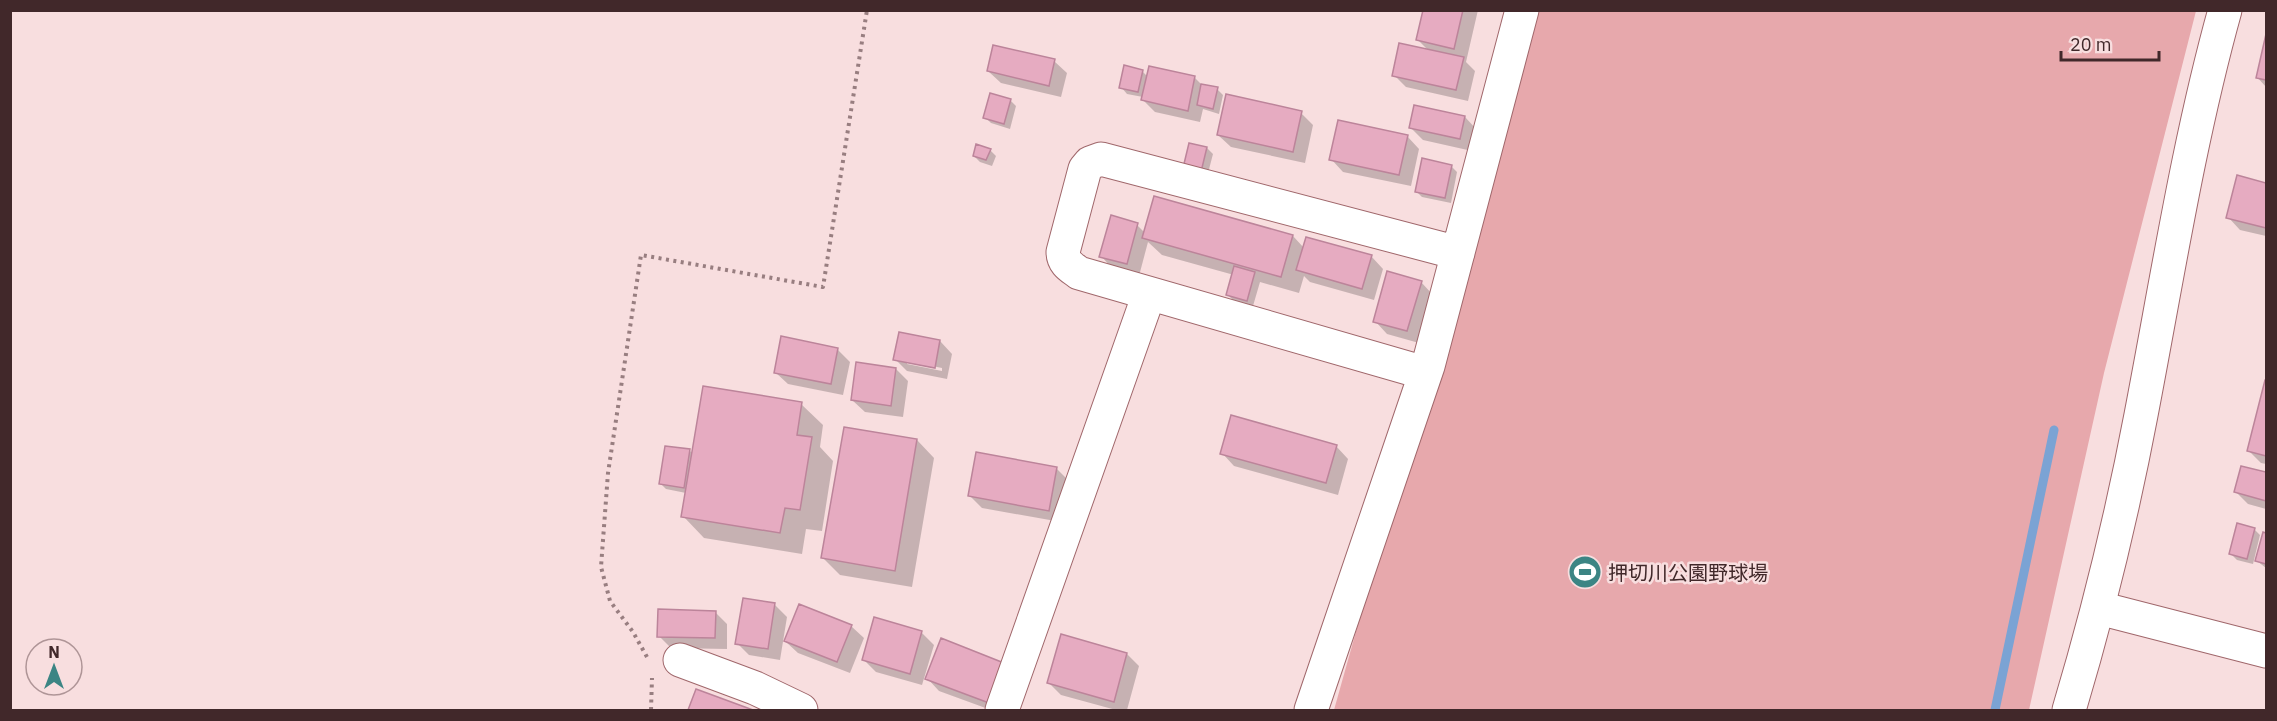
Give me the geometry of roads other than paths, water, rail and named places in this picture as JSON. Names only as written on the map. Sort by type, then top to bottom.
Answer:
[{"type":"street","points":[[1311,711],[1425,373],[1522,10]]},
{"type":"street","points":[[2069,711],[2099,608],[2141,418],[2205,90],[2225,10]]},
{"type":"street","points":[[1425,373],[1079,273],[1063,258],[1085,169],[1090,163],[1101,159],[1458,253]]},
{"type":"street","points":[[1002,711],[1149,294]]},
{"type":"street","points":[[2099,608],[2266,651]]},
{"type":"street","points":[[680,660],[755,688],[801,711]]},
{"type":"waterway","points":[[1995,710],[2054,430]]},
{"type":"place","name":"押切川公園野球場","points":[[1585,572]]}]
